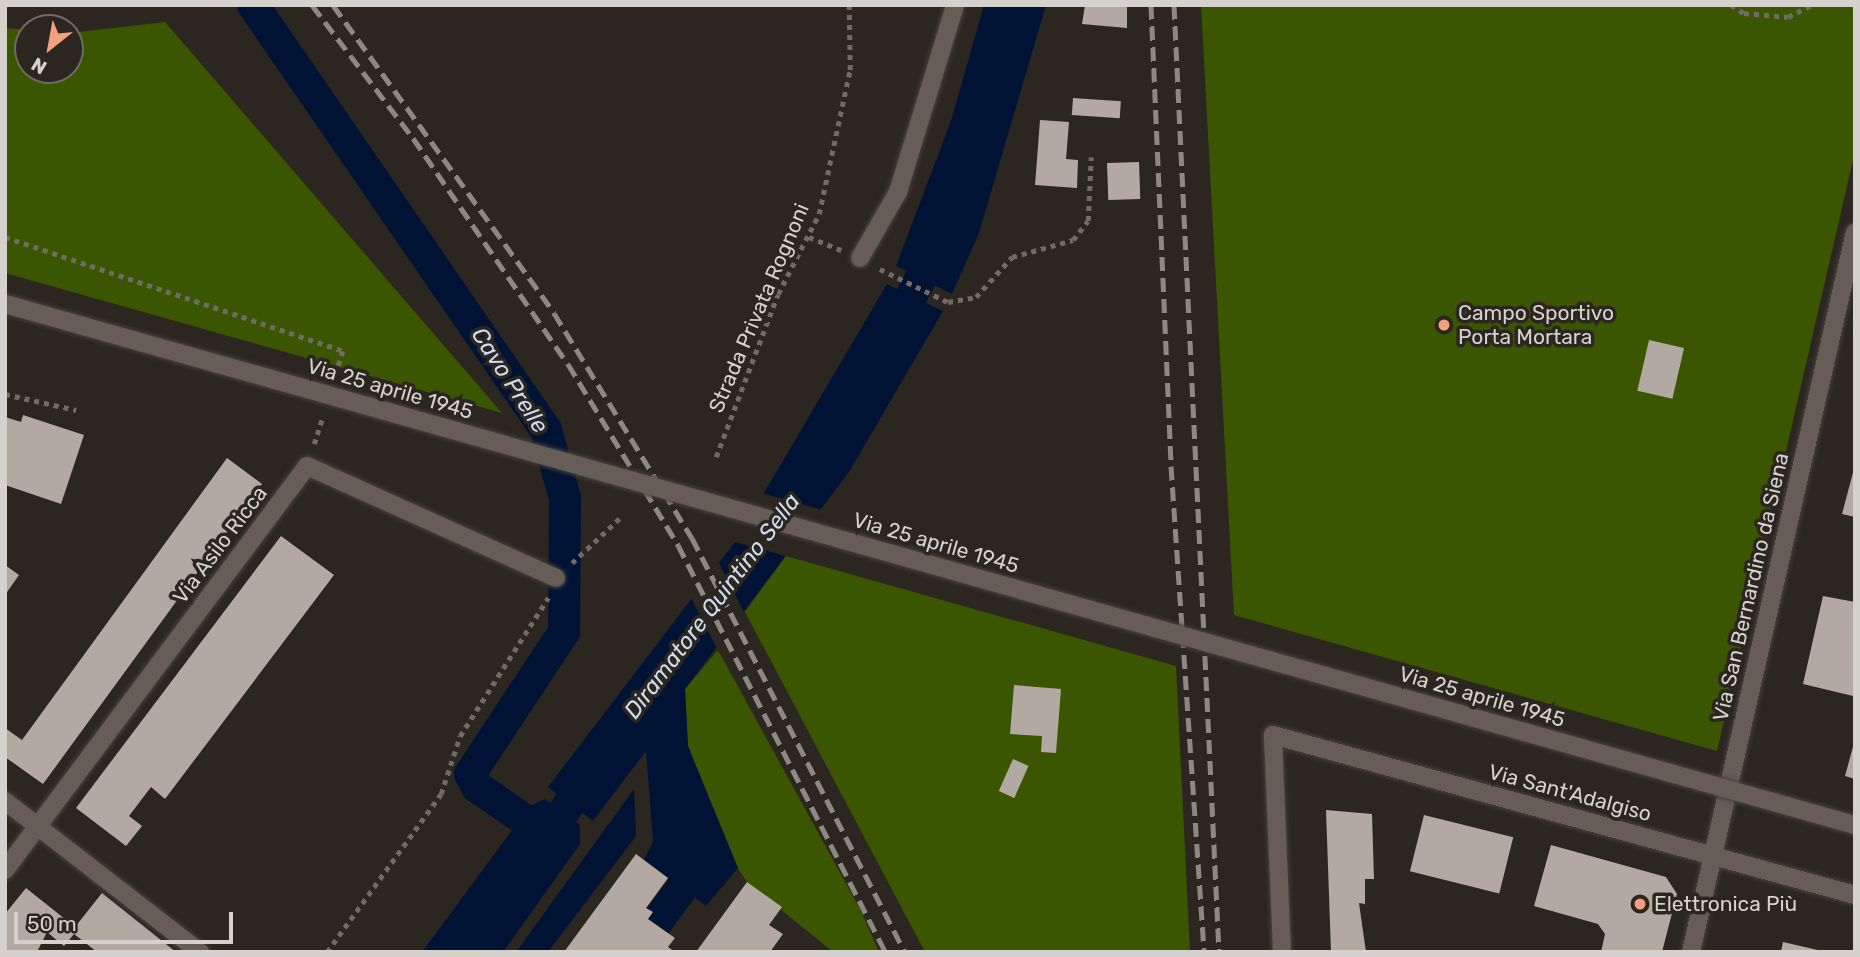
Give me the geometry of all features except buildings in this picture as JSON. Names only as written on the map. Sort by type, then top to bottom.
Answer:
[{"type":"street","points":[[860,258],[898,192],[955,5]]},
{"type":"street","name":"Via San Bernardino da Siena","points":[[1691,952],[1855,232]]},
{"type":"street","name":"Via 25 aprile 1945","points":[[5,303],[1855,825]]},
{"type":"street","points":[[307,466],[556,578]]},
{"type":"street","name":"Via Asilo Ricca","points":[[5,870],[307,466]]},
{"type":"street","name":"Via Sant'Adalgiso","points":[[1282,952],[1273,735],[1855,895]]},
{"type":"street","points":[[5,801],[200,952]]},
{"type":"path","name":"Strada Privata Rognoni","points":[[716,457],[778,294],[819,214],[850,70],[849,5]]},
{"type":"path","points":[[1731,5],[1744,13],[1788,17],[1812,5]]},
{"type":"path","points":[[891,275],[948,302],[976,297],[1012,257],[1073,240],[1088,221],[1091,157]]},
{"type":"path","points":[[5,237],[343,351],[331,389]]},
{"type":"path","points":[[5,394],[76,410]]},
{"type":"path","points":[[307,466],[327,402]]},
{"type":"path","points":[[577,559],[620,518]]},
{"type":"path","points":[[327,952],[441,793],[460,736],[547,603],[556,578]]},
{"type":"green space","points":[[1201,5],[1855,5],[1855,151],[1717,751],[1234,615]]},
{"type":"green space","points":[[165,22],[502,413],[5,273],[5,28],[14,29],[14,84],[84,84],[84,31]]},
{"type":"green space","points":[[786,556],[1176,666],[1190,952],[925,952],[745,612]]},
{"type":"green space","points":[[718,650],[860,909],[879,952],[833,952],[747,882],[733,861],[688,746],[685,689]]},
{"type":"water","points":[[984,5],[1046,5],[979,233],[952,294],[896,266],[951,121]]},
{"type":"water","points":[[887,284],[943,311],[849,472],[685,689],[688,746],[738,868],[706,906],[644,860],[653,841],[646,751],[593,821],[548,787],[735,542]]},
{"type":"water","points":[[634,789],[636,836],[548,952],[516,952]]},
{"type":"water","points":[[545,799],[580,825],[580,844],[503,952],[422,952],[530,806]]},
{"type":"pier","points":[[896,266],[952,295],[950,298],[894,270]]},
{"type":"pier","points":[[889,280],[945,308],[943,311],[887,284]]},
{"type":"pier","points":[[762,493],[822,510],[789,557],[731,541]]},
{"type":"pier","points":[[717,559],[746,616],[719,653],[690,596]]},
{"type":"waterway","name":"Cavo Prelle","points":[[253,5],[546,430],[565,498],[564,632],[470,774],[477,787],[548,836]]},
{"type":"waterway","name":"Diramatore Quintino Sella","points":[[892,334],[940,240]]},
{"type":"waterway","name":"Diramatore Quintino Sella","points":[[540,847],[593,768]]},
{"type":"waterway","points":[[635,952],[685,884],[695,847]]},
{"type":"railway","points":[[312,5],[413,138],[568,364],[678,545],[885,952]]},
{"type":"railway","points":[[333,5],[554,313],[692,538],[905,952]]},
{"type":"railway","points":[[1151,5],[1171,466],[1204,952]]},
{"type":"railway","points":[[1174,5],[1219,952]]},
{"type":"place","name":"Campo Sportivo Porta Mortara","points":[[1444,325]]},
{"type":"place","name":"Elettronica Più","points":[[1640,904]]}]
